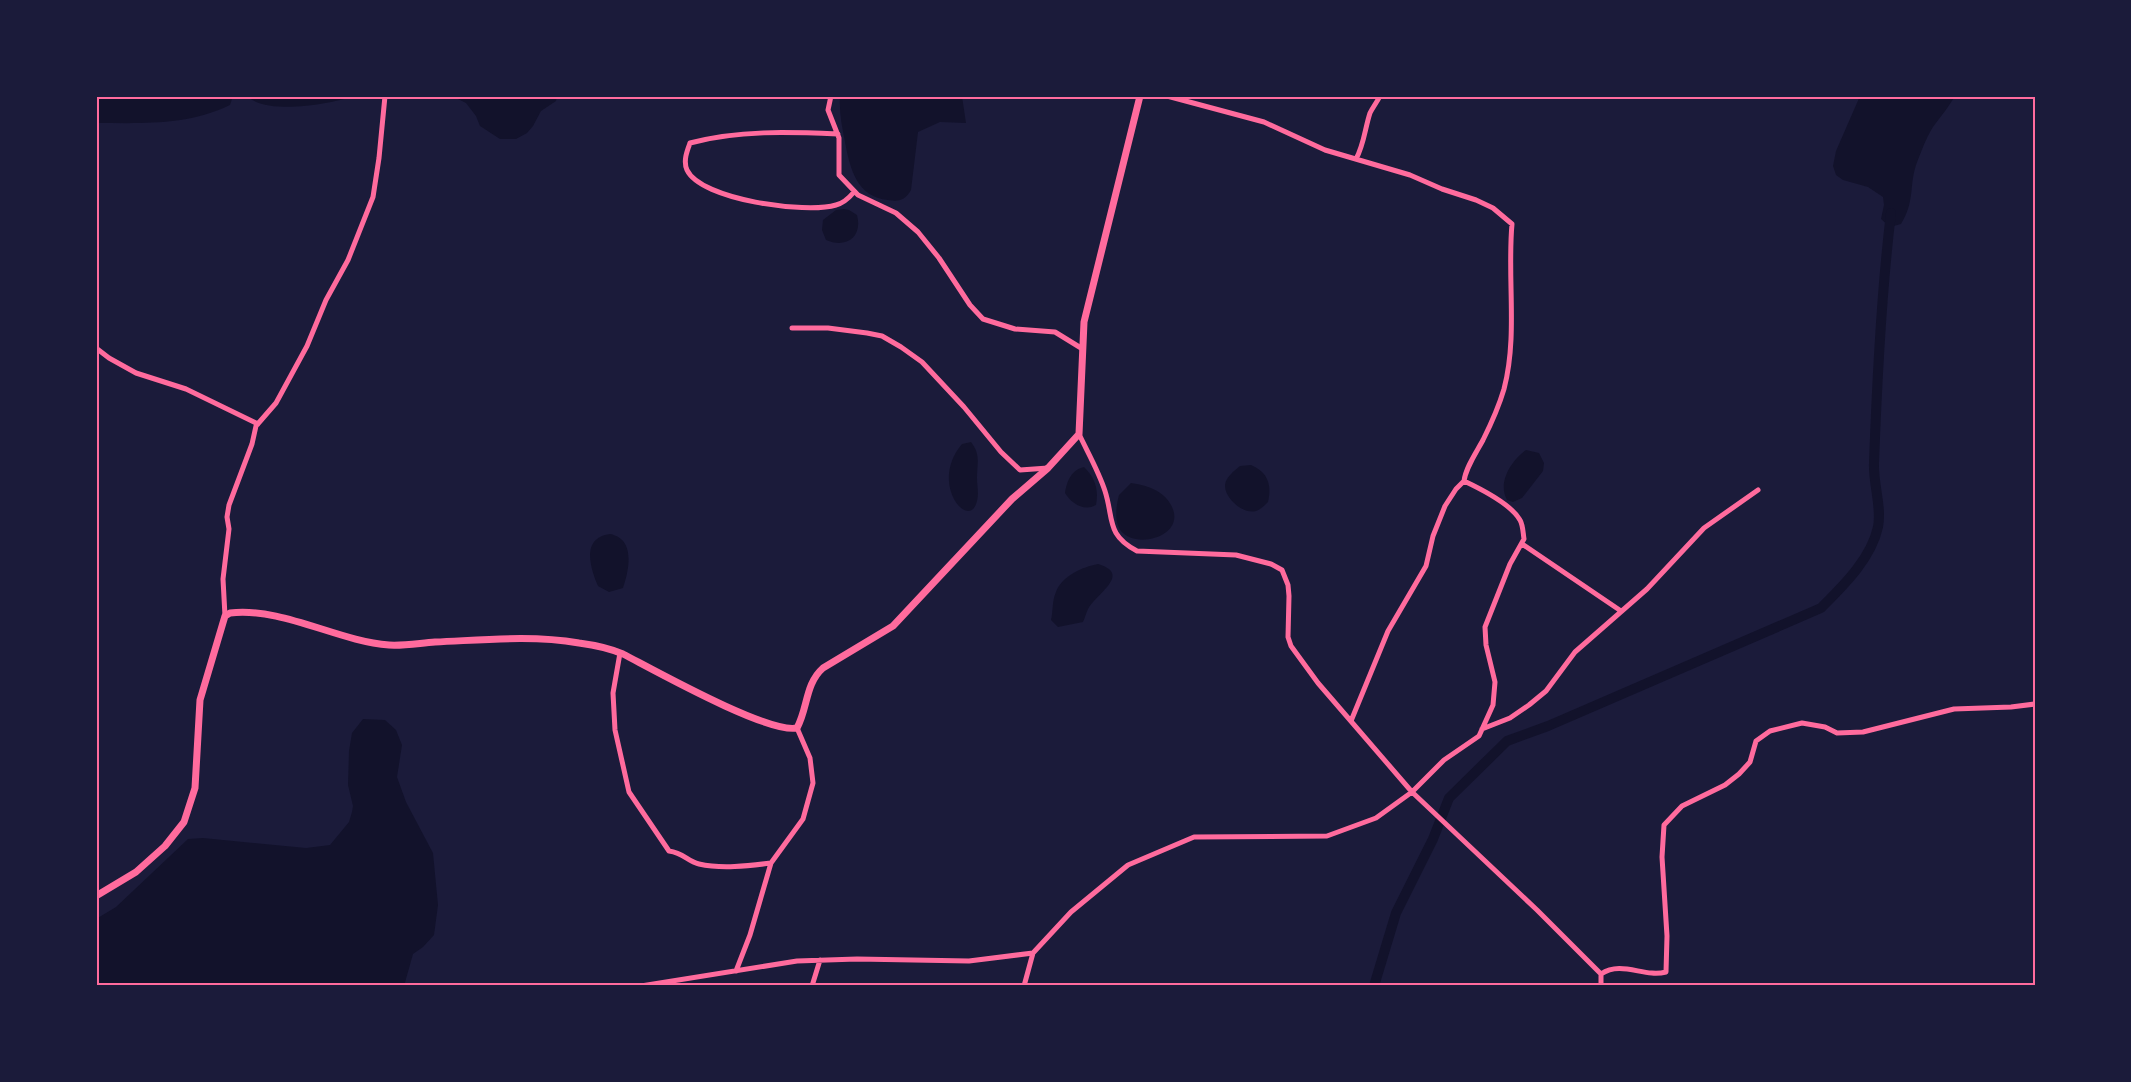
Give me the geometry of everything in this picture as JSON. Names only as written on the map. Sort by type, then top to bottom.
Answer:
[{"type":"street","points":[[96,896],[136,872],[165,846],[184,822],[195,788],[200,700],[225,616],[224,579],[229,529],[228,511],[258,424],[276,403],[308,346],[326,300],[348,260],[373,197],[385,96]]},
{"type":"street","points":[[831,96],[828,111],[838,134],[839,176],[854,192],[896,213],[918,232],[982,319],[1016,329],[1055,332],[1082,348]]},
{"type":"street","points":[[1140,96],[1084,322],[1082,348],[1079,434],[1105,491],[1115,532],[1124,544],[1137,551],[1236,555],[1271,564],[1282,570],[1288,585],[1287,628],[1291,646],[1318,683],[1412,792],[1538,910],[1601,974],[1601,986]]},
{"type":"street","points":[[1167,96],[1264,122],[1325,150],[1410,176],[1476,200],[1493,208],[1512,224],[1510,333],[1504,389],[1487,432],[1465,473],[1464,482],[1456,489],[1445,506],[1433,536],[1426,566],[1388,631],[1351,721]]},
{"type":"street","points":[[1356,159],[1362,147],[1371,111],[1380,96]]},
{"type":"street","points":[[838,134],[801,132],[714,136],[690,143],[685,157],[686,169],[700,185],[730,197],[801,208],[823,208],[837,205],[854,192]]},
{"type":"street","points":[[792,328],[828,328],[882,336],[922,362],[964,407],[1001,452],[1020,470],[1048,468]]},
{"type":"street","points":[[96,348],[136,373],[186,389],[258,424]]},
{"type":"street","points":[[797,728],[816,674],[830,663],[893,626],[1012,499],[1048,468],[1079,434]]},
{"type":"street","points":[[1024,986],[1034,953],[1071,912],[1128,865],[1194,837],[1327,836],[1376,818],[1412,792],[1444,760],[1479,736],[1493,705],[1495,682],[1486,645],[1485,627],[1510,564],[1524,539],[1521,521],[1510,508],[1464,482]]},
{"type":"street","points":[[1482,729],[1510,718],[1529,705],[1545,691],[1575,652],[1647,589],[1704,528],[1758,490]]},
{"type":"street","points":[[1522,544],[1622,611]]},
{"type":"street","points":[[225,616],[236,612],[266,615],[389,645],[505,637],[552,638],[602,647],[620,653],[769,724],[791,729],[797,728]]},
{"type":"street","points":[[620,653],[613,693],[615,730],[628,792],[658,838],[669,851],[681,852],[696,863],[711,866],[771,863]]},
{"type":"street","points":[[1601,974],[1618,967],[1656,975],[1666,972],[1667,936],[1662,857],[1664,825],[1682,806],[1725,785],[1739,774],[1750,762],[1756,741],[1770,731],[1802,723],[1825,727],[1837,733],[1863,732],[1954,709],[2035,704]]},
{"type":"street","points":[[735,971],[750,935],[771,863],[803,819],[813,783],[810,758],[797,728]]},
{"type":"street","points":[[641,986],[820,960],[969,961],[1034,953]]},
{"type":"street","points":[[812,986],[820,960]]},
{"type":"shaded area","points":[[96,96],[233,96],[230,105],[197,117],[164,122],[96,123]]},
{"type":"shaded area","points":[[247,96],[353,96],[314,105],[283,107],[256,102]]},
{"type":"shaded area","points":[[452,96],[557,96],[556,101],[541,111],[527,133],[516,139],[500,139],[480,126],[466,103]]},
{"type":"shaded area","points":[[840,96],[962,96],[966,123],[940,122],[918,132],[911,190],[907,196],[899,200],[877,198],[862,187],[853,171],[842,125]]},
{"type":"shaded area","points":[[1860,96],[1955,96],[1933,127],[1924,145],[1916,165],[1908,208],[1901,224],[1890,227],[1881,219],[1883,197],[1868,187],[1843,180],[1836,175],[1833,166],[1836,151]]},
{"type":"shaded area","points":[[844,209],[857,215],[858,229],[855,235],[846,242],[826,240],[822,230],[823,220],[836,210]]},
{"type":"shaded area","points":[[971,442],[977,455],[978,495],[973,509],[967,511],[960,507],[954,499],[949,474],[953,459],[962,444]]},
{"type":"shaded area","points":[[1526,450],[1539,453],[1544,463],[1543,471],[1522,498],[1513,502],[1507,500],[1504,493],[1505,479],[1511,465]]},
{"type":"shaded area","points":[[1251,465],[1265,475],[1269,490],[1268,502],[1259,510],[1251,512],[1231,500],[1225,485],[1229,477],[1240,466]]},
{"type":"shaded area","points":[[1084,467],[1091,475],[1097,494],[1096,505],[1091,507],[1078,505],[1065,493],[1070,477]]},
{"type":"shaded area","points":[[1131,483],[1154,489],[1168,500],[1174,516],[1167,532],[1158,537],[1138,539],[1128,537],[1121,531],[1116,519],[1118,499]]},
{"type":"shaded area","points":[[610,534],[624,542],[629,556],[623,588],[609,592],[598,586],[592,570],[590,554],[595,541]]},
{"type":"shaded area","points":[[1098,564],[1108,568],[1112,573],[1109,584],[1092,603],[1083,622],[1058,627],[1051,620],[1054,599],[1059,586],[1073,573]]},
{"type":"shaded area","points":[[363,719],[385,720],[396,730],[402,745],[397,777],[406,802],[433,853],[438,905],[434,935],[413,954],[404,986],[96,986],[96,919],[116,907],[188,839],[203,838],[306,848],[330,845],[349,822],[352,812],[353,806],[348,785],[349,751],[352,733]]},
{"type":"waterway","points":[[1374,986],[1396,913],[1433,839],[1449,798],[1507,741],[1548,726],[1821,608],[1863,561],[1874,539],[1879,519],[1874,471],[1875,432],[1882,306],[1891,213]]}]
